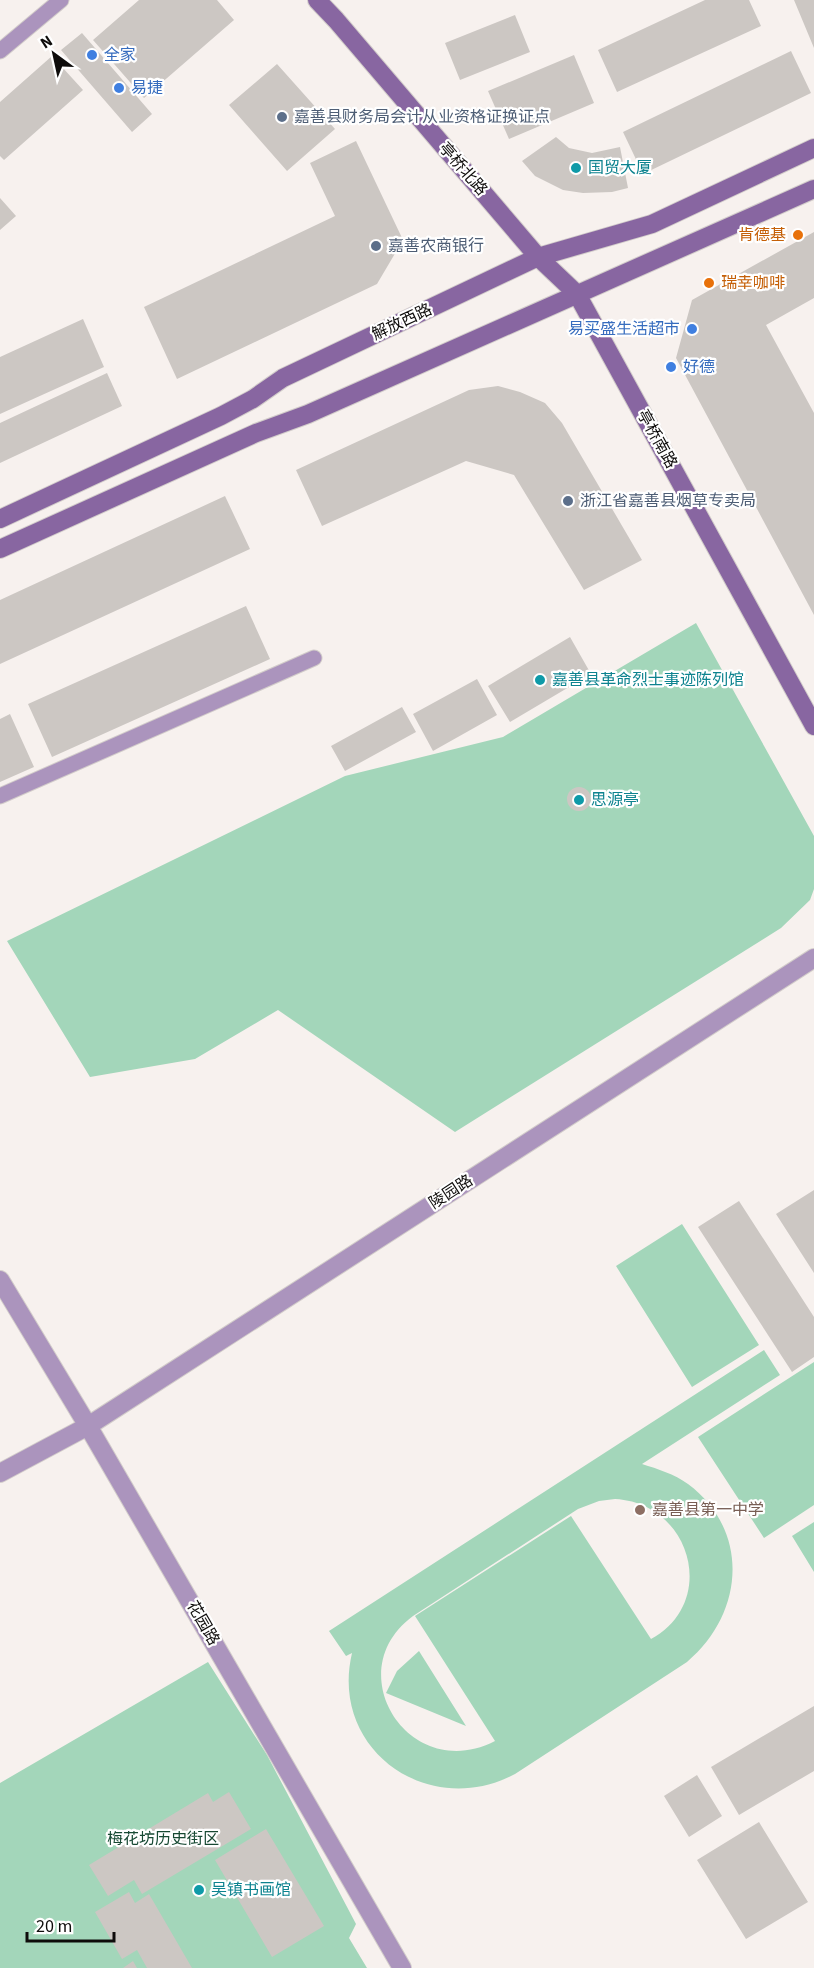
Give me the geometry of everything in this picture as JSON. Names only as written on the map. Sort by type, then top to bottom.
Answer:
[{"type":"main road","name":"亭桥北路","points":[[317,0],[538,257]]},
{"type":"main road","name":"解放西路","points":[[0,519],[190,431],[253,399],[284,378],[538,257],[652,224],[814,148]]},
{"type":"main road","points":[[0,549],[245,437],[308,414],[814,189]]},
{"type":"main road","name":"亭桥南路","points":[[538,257],[577,294],[814,726]]},
{"type":"street","name":"陵园路","points":[[0,1473],[88,1426],[814,958]]},
{"type":"street","name":"花园路","points":[[0,1280],[88,1426],[402,1968]]},
{"type":"lane","points":[[0,51],[61,0]]},
{"type":"lane","points":[[0,796],[314,658]]},
{"type":"green space","points":[[696,623],[814,836],[814,889],[810,900],[781,928],[455,1132],[278,1010],[195,1059],[90,1077],[7,941],[345,776],[503,737]]},
{"type":"green space","points":[[682,1224],[759,1345],[692,1387],[616,1266]]},
{"type":"green space","points":[[764,1350],[780,1375],[642,1464],[672,1475],[688,1484],[708,1503],[722,1525],[730,1548],[732,1573],[729,1597],[720,1621],[706,1642],[687,1662],[515,1774],[482,1786],[450,1788],[420,1782],[393,1767],[371,1746],[356,1719],[349,1688],[352,1653],[346,1656],[329,1631]],"holes":[[[615,1499],[641,1505],[662,1517],[678,1535],[687,1557],[690,1579],[685,1602],[672,1623],[651,1639],[571,1516],[415,1616],[495,1741],[464,1751],[436,1748],[412,1736],[394,1716],[383,1692],[382,1665],[391,1639],[413,1616],[578,1509],[599,1501]]]},
{"type":"green space","points":[[814,1362],[814,1505],[764,1538],[698,1437]]},
{"type":"green space","points":[[814,1522],[814,1572],[792,1536]]},
{"type":"green space","points":[[419,1651],[466,1726],[386,1693],[397,1671]]},
{"type":"green space","name":"梅花坊历史街区","points":[[208,1662],[267,1755],[356,1924],[349,1938],[367,1968],[0,1968],[0,1783]]},
{"type":"building","points":[[139,0],[217,0],[234,20],[144,98],[93,40]]},
{"type":"building","points":[[705,0],[749,0],[761,26],[617,92],[598,50]]},
{"type":"building","points":[[794,0],[814,0],[814,48]]},
{"type":"building","points":[[515,15],[530,52],[460,80],[445,43]]},
{"type":"building","points":[[82,33],[152,114],[132,132],[61,50]]},
{"type":"building","points":[[791,51],[811,93],[643,174],[623,132]]},
{"type":"building","points":[[574,55],[594,103],[509,139],[488,91]]},
{"type":"building","points":[[52,56],[83,90],[4,160],[0,156],[0,102]]},
{"type":"building","name":"嘉善县财务局会计从业资格证换证点","points":[[277,64],[335,129],[287,171],[229,105]]},
{"type":"building","name":"国贸大厦","points":[[556,137],[569,148],[592,153],[620,147],[628,188],[612,192],[583,193],[563,190],[535,176],[522,161]]},
{"type":"building","points":[[356,141],[403,240],[377,284],[177,379],[144,307],[335,216],[310,163]]},
{"type":"building","points":[[0,198],[16,216],[0,230]]},
{"type":"building","points":[[814,232],[814,298],[766,325],[814,413],[814,615],[676,358],[692,300]]},
{"type":"building","points":[[83,319],[104,367],[0,414],[0,357]]},
{"type":"building","points":[[107,373],[122,406],[0,463],[0,423]]},
{"type":"building","name":"浙江省嘉善县烟草专卖局","points":[[498,386],[520,392],[545,403],[562,423],[642,560],[584,590],[514,475],[466,461],[322,526],[296,470],[469,390]]},
{"type":"building","points":[[225,496],[250,549],[0,664],[0,600]]},
{"type":"building","points":[[246,606],[270,659],[52,757],[28,704]]},
{"type":"building","name":"嘉善县革命烈士事迹陈列馆","points":[[570,637],[591,674],[510,722],[488,686]]},
{"type":"building","points":[[477,679],[497,715],[433,751],[413,714]]},
{"type":"building","points":[[402,707],[416,732],[345,771],[331,746]]},
{"type":"building","points":[[10,714],[34,767],[0,782],[0,719]]},
{"type":"building","name":"思源亭","points":[[579,787],[588,790],[591,799],[588,808],[579,811],[570,808],[567,799],[570,790]]},
{"type":"building","points":[[814,1190],[814,1273],[776,1214]]},
{"type":"building","points":[[739,1201],[814,1317],[814,1357],[792,1372],[698,1227]]},
{"type":"building","points":[[814,1706],[814,1771],[739,1815],[711,1767]]},
{"type":"building","points":[[697,1775],[722,1816],[689,1837],[664,1796]]},
{"type":"building","points":[[229,1792],[251,1829],[142,1894],[134,1880],[108,1896],[89,1865],[208,1793],[213,1802]]},
{"type":"building","points":[[759,1822],[808,1902],[746,1939],[697,1860]]},
{"type":"building","points":[[266,1829],[324,1926],[272,1957],[215,1860]]},
{"type":"building","points":[[129,1892],[135,1903],[149,1894],[192,1968],[147,1968],[137,1950],[122,1959],[95,1912]]},
{"type":"building","points":[[133,1961],[137,1968],[123,1968]]},
{"type":"place","name":"全家","points":[[92,55]]},
{"type":"place","name":"易捷","points":[[119,88]]},
{"type":"place","name":"嘉善县财务局会计从业资格证换证点","points":[[282,117]]},
{"type":"place","name":"国贸大厦","points":[[576,168]]},
{"type":"place","name":"肯德基","points":[[798,235]]},
{"type":"place","name":"嘉善农商银行","points":[[376,246]]},
{"type":"place","name":"瑞幸咖啡","points":[[709,283]]},
{"type":"place","name":"易买盛生活超市","points":[[692,329]]},
{"type":"place","name":"好德","points":[[671,367]]},
{"type":"place","name":"浙江省嘉善县烟草专卖局","points":[[568,501]]},
{"type":"place","name":"嘉善县革命烈士事迹陈列馆","points":[[540,680]]},
{"type":"place","name":"思源亭","points":[[579,800]]},
{"type":"place","name":"嘉善县第一中学","points":[[640,1510]]},
{"type":"place","name":"吴镇书画馆","points":[[199,1890]]}]
